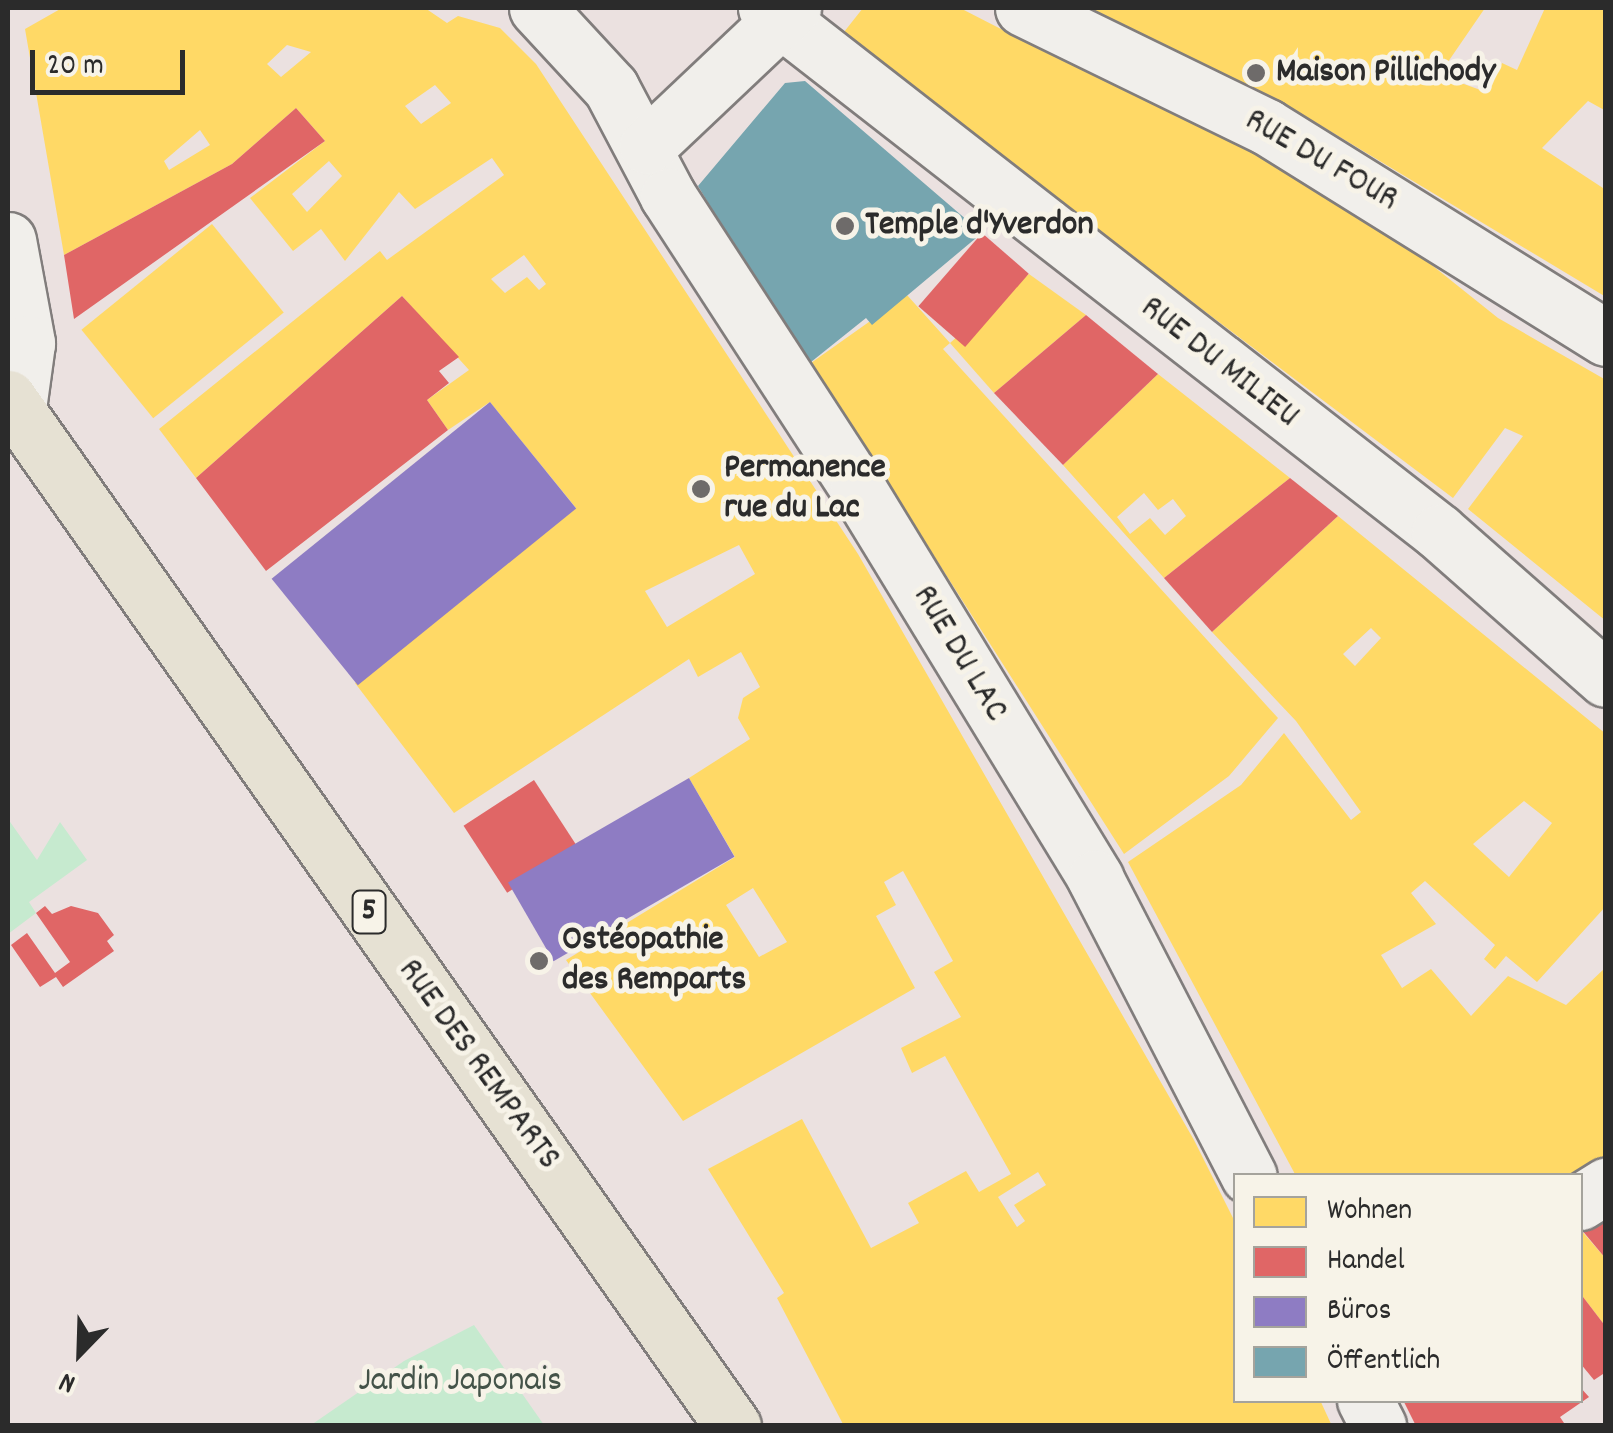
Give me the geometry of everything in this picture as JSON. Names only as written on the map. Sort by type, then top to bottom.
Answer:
[{"type":"main road","name":"RUE DES REMPARTS","points":[[13,404],[733,1426]]},
{"type":"street","name":"RUE DU LAC","points":[[538,8],[610,88],[648,146],[668,196],[1095,878],[1246,1173]]},
{"type":"street","name":"RUE DU FOUR","points":[[1022,8],[1267,127],[1606,338]]},
{"type":"street","points":[[648,146],[780,12]]},
{"type":"street","name":"RUE DU MILIEU","points":[[780,12],[823,58],[1440,532],[1606,679]]},
{"type":"street","name":"RUE DES REMPARTS","points":[[8,240],[27,343],[13,404]]},
{"type":"street","points":[[1583,1200],[1606,1186]]},
{"type":"street","points":[[1366,1403],[1378,1426]]},
{"type":"green space","points":[[8,819],[37,860],[60,822],[87,860],[29,902],[36,913],[8,934]]},
{"type":"green space","name":"Jardin Japonais","points":[[474,1325],[544,1425],[311,1425],[404,1361]]},
{"type":"building: Wohnen","points":[[62,8],[425,8],[447,23],[458,16],[500,28],[536,64],[858,554],[1194,1140],[1233,1218],[1233,1403],[1321,1403],[1332,1426],[844,1426],[777,1298],[784,1293],[708,1169],[802,1119],[871,1248],[919,1223],[908,1203],[966,1171],[979,1192],[1011,1174],[945,1056],[912,1073],[901,1048],[961,1017],[934,972],[953,961],[903,871],[884,882],[896,905],[876,916],[915,988],[683,1121],[566,960],[735,857],[689,778],[750,739],[738,718],[743,698],[760,687],[741,652],[698,677],[689,659],[454,813],[355,683],[576,508],[490,402],[448,430],[427,400],[469,370],[402,296],[196,478],[159,429],[380,251],[387,260],[504,175],[492,158],[415,209],[399,192],[345,261],[321,229],[293,251],[250,198],[325,141],[296,108],[232,164],[64,255],[25,29]],"holes":[[[287,45],[311,52],[281,77],[267,64]],[[435,85],[451,103],[421,124],[405,106]],[[200,130],[210,145],[169,170],[164,161]],[[329,161],[342,176],[307,212],[292,194]],[[524,255],[546,284],[539,290],[527,277],[505,293],[491,279]],[[739,545],[755,574],[667,627],[645,591]],[[753,888],[787,942],[759,957],[726,905]],[[1038,1172],[1046,1185],[1014,1205],[1025,1221],[1017,1227],[998,1197]]]},
{"type":"building: Wohnen","points":[[863,8],[960,8],[1046,52],[1052,44],[1255,150],[1398,238],[1498,318],[1606,380],[1606,621],[1468,509],[1523,436],[1505,428],[1453,498],[840,37]]},
{"type":"building: Wohnen","points":[[1081,8],[1485,8],[1439,75],[1486,92],[1502,63],[1517,70],[1545,8],[1606,9],[1606,111],[1588,101],[1542,148],[1606,190],[1606,297],[1280,101]]},
{"type":"building: Wohnen","points":[[212,224],[284,313],[153,418],[81,330]]},
{"type":"building: Wohnen","points":[[1029,274],[1086,315],[994,393],[950,343]]},
{"type":"building: Wohnen","points":[[907,295],[950,343],[943,349],[1278,718],[1229,776],[1124,854],[811,363]]},
{"type":"building: Wohnen","points":[[1158,374],[1290,478],[1164,578],[1063,465]],"holes":[[[1144,493],[1158,510],[1173,499],[1186,516],[1165,535],[1150,518],[1130,534],[1117,517]]]},
{"type":"building: Wohnen","points":[[1338,516],[1606,734],[1606,906],[1537,982],[1506,956],[1495,969],[1484,959],[1495,945],[1425,881],[1411,893],[1436,924],[1381,955],[1402,988],[1431,969],[1471,1016],[1508,976],[1566,1005],[1606,967],[1606,1155],[1581,1173],[1294,1173],[1128,862],[1241,785],[1284,733],[1351,820],[1361,812],[1296,721],[1212,632]],"holes":[[[1371,628],[1381,638],[1355,666],[1343,654]],[[1524,801],[1552,823],[1509,877],[1473,844]]]},
{"type":"building: Wohnen","points":[[1583,1232],[1606,1259],[1606,1327],[1583,1297]]},
{"type":"building: Handel","points":[[296,108],[325,141],[74,319],[64,255],[232,164]]},
{"type":"building: Handel","points":[[982,233],[1029,274],[965,347],[918,306]]},
{"type":"building: Handel","points":[[402,296],[459,357],[439,371],[449,383],[427,400],[448,430],[266,571],[196,478]]},
{"type":"building: Handel","points":[[1086,315],[1158,374],[1063,465],[994,393]]},
{"type":"building: Handel","points":[[1290,478],[1338,516],[1212,632],[1164,578]]},
{"type":"building: Handel","points":[[534,780],[578,847],[507,893],[464,826]]},
{"type":"building: Handel","points":[[45,906],[52,914],[71,906],[98,913],[114,935],[107,941],[114,951],[63,987],[56,977],[40,987],[11,945],[27,933],[55,973],[70,962],[36,913]]},
{"type":"building: Handel","points":[[1606,1214],[1606,1259],[1583,1231]]},
{"type":"building: Handel","points":[[1583,1297],[1606,1327],[1606,1372],[1594,1380],[1583,1367]]},
{"type":"building: Handel","points":[[1404,1403],[1580,1403],[1560,1417],[1566,1426],[1416,1426]]},
{"type":"building: Büros","points":[[490,402],[576,508],[358,685],[272,579]]},
{"type":"building: Büros","points":[[689,778],[734,857],[554,961],[508,882]]},
{"type":"building: Öffentlich","name":"Temple d'Yverdon","points":[[805,81],[982,233],[872,325],[866,318],[806,366],[698,186],[785,83]]},
{"type":"place","name":"Maison Pillichody","points":[[1256,73]]},
{"type":"place","name":"Temple d'Yverdon","points":[[845,226]]},
{"type":"place","name":"Permanence rue du Lac","points":[[701,489]]},
{"type":"place","name":"Ostéopathie des Remparts","points":[[539,961]]}]
